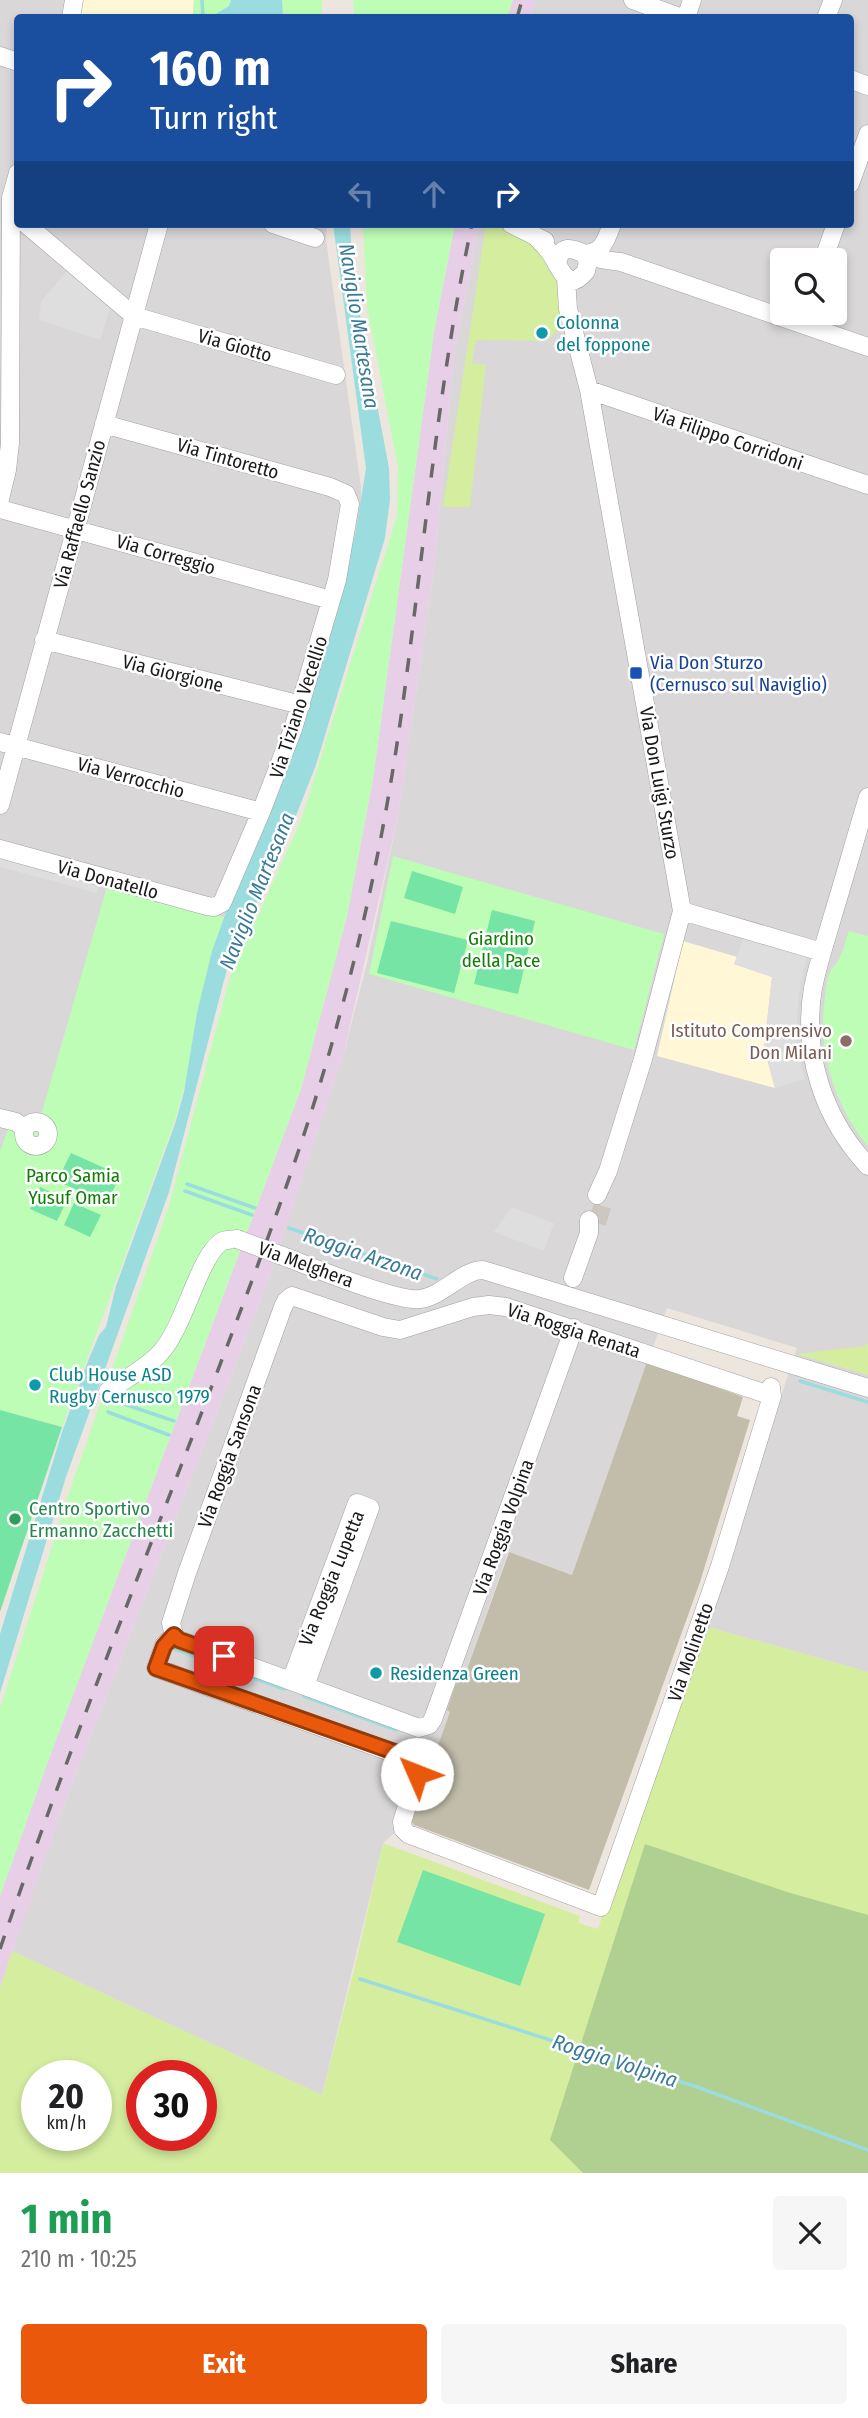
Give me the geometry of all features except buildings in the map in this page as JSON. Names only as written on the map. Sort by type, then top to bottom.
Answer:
[{"type":"street","points":[[633,0],[673,14]]},
{"type":"street","points":[[854,173],[868,134]]},
{"type":"street","points":[[0,499],[7,470],[5,441],[14,184]]},
{"type":"street","points":[[31,228],[134,316]]},
{"type":"street","name":"Via Raffaello Sanzio","points":[[0,805],[8,744],[44,640],[158,228]]},
{"type":"street","points":[[285,228],[315,238]]},
{"type":"street","points":[[519,228],[536,237],[578,251],[770,308]]},
{"type":"street","points":[[573,273],[561,254],[578,251],[592,253],[600,249],[610,228]]},
{"type":"street","points":[[828,248],[835,228]]},
{"type":"street","points":[[536,237],[573,273]]},
{"type":"street","name":"Via Don Luigi Sturzo","points":[[578,251],[588,264],[573,273],[568,309],[589,390],[682,911],[643,1059],[601,1196]]},
{"type":"street","points":[[573,273],[614,261]]},
{"type":"street","name":"Via Giotto","points":[[134,316],[336,375]]},
{"type":"street","points":[[819,325],[868,347]]},
{"type":"street","name":"Via Filippo Corridoni","points":[[589,390],[868,485]]},
{"type":"street","name":"Via Tintoretto","points":[[104,424],[330,488],[346,494],[349,498]]},
{"type":"street","name":"Via Tiziano Vecellio","points":[[217,906],[225,898],[261,812],[301,705],[343,553],[349,498]]},
{"type":"street","name":"Via Correggio","points":[[0,509],[331,600]]},
{"type":"street","name":"Via Giorgione","points":[[44,640],[301,705]]},
{"type":"street","name":"Via Verrocchio","points":[[8,744],[261,812]]},
{"type":"street","points":[[868,797],[822,952],[813,987],[810,1017],[815,1069],[833,1118],[848,1143],[868,1166]]},
{"type":"street","name":"Via Donatello","points":[[0,849],[207,906],[217,906]]},
{"type":"street","points":[[682,911],[822,952]]},
{"type":"street","points":[[0,1118],[16,1122],[25,1129]]},
{"type":"street","points":[[573,1278],[591,1225]]},
{"type":"street","name":"Via Melghera","points":[[108,1391],[160,1353],[176,1332],[215,1248],[223,1241],[237,1239],[407,1299],[420,1299],[435,1294],[476,1270],[490,1272],[570,1298],[612,1303],[868,1388]]},
{"type":"street","name":"Via Roggia Renata","points":[[295,1296],[393,1330],[405,1329],[468,1308],[489,1305],[512,1308],[768,1391]]},
{"type":"street","name":"Via Roggia Sansona","points":[[286,1714],[156,1668],[173,1629],[191,1561],[283,1307],[286,1301],[295,1296]]},
{"type":"street","name":"Via Roggia Volpina","points":[[298,1683],[419,1728],[429,1725],[438,1707],[574,1328]]},
{"type":"street","name":"Via Melghera","points":[[779,1357],[868,1378]]},
{"type":"street","name":"Via Molinetto","points":[[286,1714],[413,1760],[417,1774],[402,1819],[402,1826],[408,1834],[595,1905],[720,1566],[779,1357]]},
{"type":"street","name":"Via Roggia Lupetta","points":[[357,1503],[370,1508],[298,1683],[357,1503]]},
{"type":"street","points":[[173,1629],[179,1640],[298,1683],[286,1714]]},
{"type":"shaded area","points":[[0,0],[317,0],[318,14],[14,14],[14,228],[327,228],[326,240],[361,487],[361,521],[349,578],[217,947],[0,1381]]},
{"type":"shaded area","points":[[82,0],[194,0],[193,14],[80,14]]},
{"type":"shaded area","points":[[513,0],[536,0],[531,14],[508,14]]},
{"type":"shaded area","points":[[536,0],[868,0],[868,1672],[705,1626],[797,1348],[667,1308],[572,1575],[508,1552],[465,1675],[459,1674],[447,1710],[451,1711],[411,1818],[383,1843],[322,2095],[12,1951],[62,1810],[269,1278],[343,1056],[367,963],[398,816],[434,569],[454,357],[478,228],[854,228],[854,14],[531,14]]},
{"type":"shaded area","points":[[454,228],[478,228],[454,357],[434,569],[398,816],[343,1056],[269,1278],[62,1810],[0,1988],[0,1896],[301,1089],[347,916],[373,779],[434,332]]},
{"type":"shaded area","points":[[68,270],[110,308],[100,340],[39,320],[41,301]]},
{"type":"shaded area","points":[[0,854],[100,882],[97,893],[0,867]]},
{"type":"shaded area","points":[[744,937],[807,956],[800,986],[797,1018],[797,1046],[805,1079],[775,1088],[764,1048],[772,977],[734,964]]},
{"type":"shaded area","points":[[683,941],[737,957],[734,964],[772,977],[764,1048],[775,1088],[657,1056]]},
{"type":"shaded area","points":[[512,1207],[554,1223],[544,1251],[494,1232]]},
{"type":"shaded area","points":[[647,1362],[743,1397],[737,1416],[750,1420],[700,1582],[589,1890],[414,1825],[411,1821],[450,1712],[447,1710],[459,1674],[465,1675],[509,1552],[572,1575]]},
{"type":"green space","points":[[194,0],[322,0],[322,14],[193,14]]},
{"type":"green space","points":[[353,0],[513,0],[508,14],[354,14]]},
{"type":"green space","points":[[363,228],[454,228],[434,332],[373,779],[347,916],[301,1089],[0,1896],[0,1708],[73,1481],[169,1206],[230,977],[301,820],[397,516],[398,467],[367,307]]},
{"type":"green space","points":[[485,228],[500,228],[536,245],[562,285],[563,305],[558,330],[547,341],[476,340],[472,363],[486,365],[470,507],[443,507]]},
{"type":"green space","name":"Giardino della Pace","points":[[393,856],[664,934],[634,1050],[369,974]]},
{"type":"green space","points":[[412,871],[463,887],[455,914],[404,898]]},
{"type":"green space","name":"Parco Samia Yusuf Omar","points":[[108,883],[233,920],[173,1126],[62,1427],[0,1410],[0,1152],[14,1113],[40,1119]]},
{"type":"green space","points":[[492,910],[535,921],[518,994],[474,984]]},
{"type":"green space","points":[[391,921],[468,940],[454,993],[377,973]]},
{"type":"green space","name":"Istituto Comprensivo Don Milani","points":[[849,931],[868,936],[868,1146],[837,1095],[826,1057],[824,1037],[823,1017],[828,980],[841,955]]},
{"type":"green space","points":[[71,1153],[120,1175],[107,1204],[57,1181]]},
{"type":"green space","points":[[40,1187],[67,1200],[57,1221],[30,1209]]},
{"type":"green space","points":[[74,1203],[101,1215],[90,1237],[64,1225]]},
{"type":"green space","points":[[868,1343],[868,1375],[796,1354],[865,1346]]},
{"type":"green space","name":"Centro Sportivo Ermanno Zacchetti","points":[[0,1410],[62,1427],[0,1612]]},
{"type":"green space","points":[[705,1626],[868,1672],[868,2173],[0,2173],[0,1988],[12,1951],[322,2095],[383,1843],[580,1916],[578,1923],[598,1929],[640,1802]]},
{"type":"green space","points":[[645,1844],[787,1892],[868,1915],[868,2173],[583,2173],[550,2140]]},
{"type":"green space","points":[[423,1870],[545,1914],[520,1986],[397,1942]]},
{"type":"water","points":[[231,0],[282,0],[283,14],[216,14],[229,6]]},
{"type":"water","name":"Naviglio Martesana","points":[[334,228],[350,228],[353,278],[389,468],[390,500],[385,538],[316,765],[227,969],[169,1192],[66,1477],[0,1693],[0,1634],[62,1432],[88,1361],[99,1335],[106,1327],[116,1286],[175,1124],[184,1092],[197,1013],[212,951],[342,591],[366,468]]},
{"type":"waterway","points":[[202,0],[203,14]]},
{"type":"waterway","points":[[187,1184],[255,1208]]},
{"type":"waterway","name":"Roggia Arzona","points":[[185,1191],[252,1215]]},
{"type":"waterway","name":"Roggia Arzona","points":[[289,1228],[437,1279]]},
{"type":"waterway","name":"Roggia Arzona","points":[[800,1381],[868,1402]]},
{"type":"waterway","points":[[112,1400],[174,1421]]},
{"type":"waterway","name":"Roggia Volpina","points":[[108,1412],[169,1435]]},
{"type":"waterway","name":"Roggia Volpina","points":[[172,1648],[284,1689]]},
{"type":"waterway","name":"Roggia Volpina","points":[[304,1696],[396,1730]]},
{"type":"waterway","name":"Roggia Volpina","points":[[360,1979],[697,2087],[868,2150]]},
{"type":"tunnel","points":[[597,1223],[605,1197]]},
{"type":"railway","points":[[518,14],[522,0]]},
{"type":"railway","points":[[0,1949],[77,1736],[263,1250],[310,1116],[349,982],[378,853],[393,767],[442,394],[471,228]]},
{"type":"place","name":"Colonna del foppone","points":[[542,333]]},
{"type":"place","name":"Via Don Sturzo (Cernusco sul Naviglio)","points":[[636,673]]},
{"type":"place","name":"Istituto Comprensivo Don Milani","points":[[846,1041]]},
{"type":"place","name":"Club House ASD Rugby Cernusco 1979","points":[[35,1385]]},
{"type":"place","name":"Centro Sportivo Ermanno Zacchetti","points":[[15,1519]]},
{"type":"place","name":"Residenza Green","points":[[376,1673]]},
{"type":"route","points":[[224,1656],[179,1640],[174,1635],[164,1646],[156,1668],[403,1755],[414,1762],[417,1774]]}]
